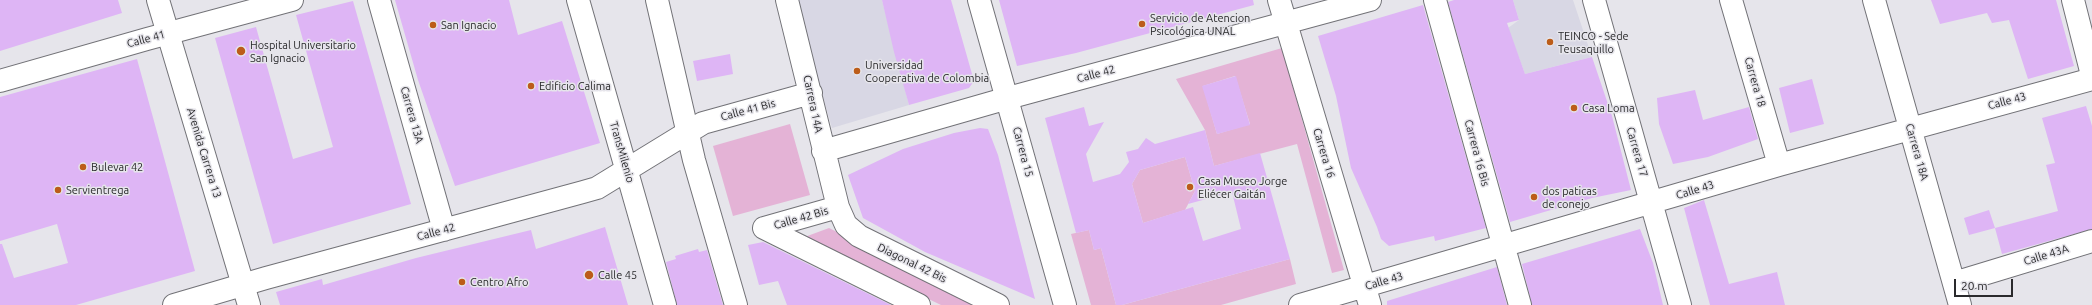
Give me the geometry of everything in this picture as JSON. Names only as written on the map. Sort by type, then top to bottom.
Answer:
[{"type":"street","name":"Avenida Carrera 13","points":[[158,0],[249,305]]},
{"type":"street","name":"Calle 41","points":[[0,81],[168,33],[292,0]]},
{"type":"street","name":"Carrera 13A","points":[[379,0],[444,230]]},
{"type":"street","name":"TransMilenio","points":[[578,0],[665,305]]},
{"type":"street","points":[[657,0],[687,132],[736,305]]},
{"type":"street","name":"Carrera 14A","points":[[787,0],[811,93],[823,152],[838,207]]},
{"type":"street","name":"Carrera 15","points":[[979,0],[1008,98],[1065,305]]},
{"type":"street","name":"Carrera 16","points":[[1279,0],[1367,296]]},
{"type":"street","name":"Calle 42","points":[[823,152],[1008,98],[1370,0]]},
{"type":"street","name":"Carrera 16 Bis","points":[[1434,0],[1502,246],[1520,305]]},
{"type":"street","name":"Carrera 17","points":[[1594,0],[1680,305]]},
{"type":"street","name":"Carrera 18","points":[[1731,0],[1779,165]]},
{"type":"street","name":"Carrera 18A","points":[[1874,0],[1960,305]]},
{"type":"street","points":[[2073,0],[2092,75]]},
{"type":"street","name":"Calle 43","points":[[1300,305],[1367,296],[1502,246],[1910,127],[2092,79]]},
{"type":"street","name":"Calle 41 Bis","points":[[687,132],[712,120],[811,93]]},
{"type":"street","name":"Calle 42","points":[[174,305],[243,284],[596,188],[687,132]]},
{"type":"street","name":"Calle 42 Bis","points":[[838,207],[764,228],[919,305]]},
{"type":"street","name":"Diagonal 42 Bis","points":[[838,207],[846,224],[859,236],[998,305]]},
{"type":"street","name":"Calle 43A","points":[[1954,283],[2092,242]]},
{"type":"shaded area","name":"Universidad Cooperativa de Colombia","points":[[795,0],[882,0],[909,105],[832,128]]},
{"type":"shaded area","name":"TEINCO - Sede Teusaquillo","points":[[1513,0],[1573,0],[1592,57],[1525,74],[1508,28],[1519,20]]},
{"type":"shaded area","points":[[1282,48],[1344,270],[1332,273],[1297,144],[1214,166],[1205,130],[1176,79]],"holes":[[[1235,76],[1250,124],[1217,134],[1203,86]]]},
{"type":"shaded area","points":[[790,124],[810,195],[733,216],[713,146]]},
{"type":"shaded area","points":[[1185,157],[1195,191],[1185,210],[1143,223],[1132,184],[1140,170]]},
{"type":"shaded area","points":[[829,228],[984,305],[941,305],[802,238]]},
{"type":"shaded area","points":[[1089,230],[1094,250],[1101,248],[1116,305],[1091,305],[1071,234]]},
{"type":"shaded area","points":[[1290,259],[1296,284],[1221,305],[1122,305]]},
{"type":"building","points":[[0,0],[118,0],[122,13],[0,51]]},
{"type":"building","points":[[395,0],[509,0],[518,35],[562,21],[600,143],[455,186],[418,80]]},
{"type":"building","points":[[882,0],[951,0],[974,81],[969,88],[909,105],[894,52]]},
{"type":"building","points":[[999,0],[1253,0],[1254,5],[1076,53],[1017,66]]},
{"type":"building","points":[[1454,0],[1513,0],[1519,20],[1507,23],[1525,74],[1592,57],[1612,116],[1631,190],[1592,198],[1510,222],[1448,2]]},
{"type":"building","points":[[1931,0],[2056,0],[2074,66],[2028,79],[2009,20],[1992,23],[1987,13],[1940,24]]},
{"type":"building","points":[[353,1],[411,204],[273,244],[215,38],[256,27],[293,159],[333,147],[296,15]]},
{"type":"building","points":[[1423,5],[1486,228],[1435,241],[1434,236],[1389,246],[1381,239],[1351,168],[1336,96],[1318,36]]},
{"type":"building","points":[[730,54],[733,74],[697,81],[693,61]]},
{"type":"building","points":[[137,59],[195,271],[76,305],[0,305],[0,244],[2,244],[14,278],[68,263],[57,224],[0,241],[0,97]]},
{"type":"building","points":[[1236,76],[1250,125],[1217,134],[1202,86]]},
{"type":"building","points":[[1812,79],[1824,124],[1790,133],[1779,88]]},
{"type":"building","points":[[1695,90],[1703,120],[1749,107],[1758,139],[1708,157],[1673,164],[1659,124],[1657,98]]},
{"type":"building","points":[[2086,106],[2092,126],[2092,229],[2002,254],[1995,228],[2058,211],[2046,165],[2055,163],[2042,118]]},
{"type":"building","points":[[1084,107],[1089,126],[1104,122],[1086,154],[1093,182],[1120,174],[1129,162],[1126,152],[1138,149],[1146,138],[1155,144],[1205,130],[1214,166],[1260,153],[1290,259],[1122,305],[1116,305],[1101,248],[1094,250],[1089,230],[1076,233],[1045,118]],"holes":[[[1185,157],[1195,191],[1188,204],[1232,192],[1241,229],[1203,241],[1193,207],[1143,223],[1132,184],[1140,170]]]},
{"type":"building","points":[[980,128],[988,129],[998,155],[1035,299],[925,252],[863,218],[848,175],[903,149],[954,133]]},
{"type":"building","points":[[1704,200],[1729,284],[1777,272],[1785,305],[1710,305],[1684,208]]},
{"type":"building","points":[[1989,210],[1995,228],[1969,235],[1964,218]]},
{"type":"building","points":[[605,227],[628,305],[280,305],[276,292],[322,279],[323,285],[416,258],[531,230],[536,249]]},
{"type":"building","points":[[1640,229],[1653,263],[1663,305],[1532,305],[1522,264]]},
{"type":"building","points":[[763,242],[891,305],[787,305],[778,281],[759,285],[748,245]]},
{"type":"building","name":"Calle 45","points":[[698,249],[699,252],[707,250],[723,305],[677,305],[666,262],[676,259],[675,256]]},
{"type":"building","points":[[1497,267],[1507,305],[1387,305],[1387,301]]},
{"type":"place","name":"Servicio de Atencion Psicológica UNAL","points":[[1142,24]]},
{"type":"place","name":"San Ignacio","points":[[433,25]]},
{"type":"place","name":"TEINCO - Sede Teusaquillo","points":[[1550,42]]},
{"type":"place","name":"Hospital Universitario San Ignacio","points":[[241,51]]},
{"type":"place","name":"Universidad Cooperativa de Colombia","points":[[857,71]]},
{"type":"place","name":"Edificio Calima","points":[[531,86]]},
{"type":"place","name":"Casa Loma","points":[[1574,108]]},
{"type":"place","name":"Bulevar 42","points":[[83,167]]},
{"type":"place","name":"Casa Museo Jorge Eliécer Gaitán","points":[[1190,187]]},
{"type":"place","name":"Servientrega","points":[[58,190]]},
{"type":"place","name":"dos paticas de conejo","points":[[1534,197]]},
{"type":"place","name":"Calle 45","points":[[589,275]]},
{"type":"place","name":"Centro Afro","points":[[462,282]]}]
